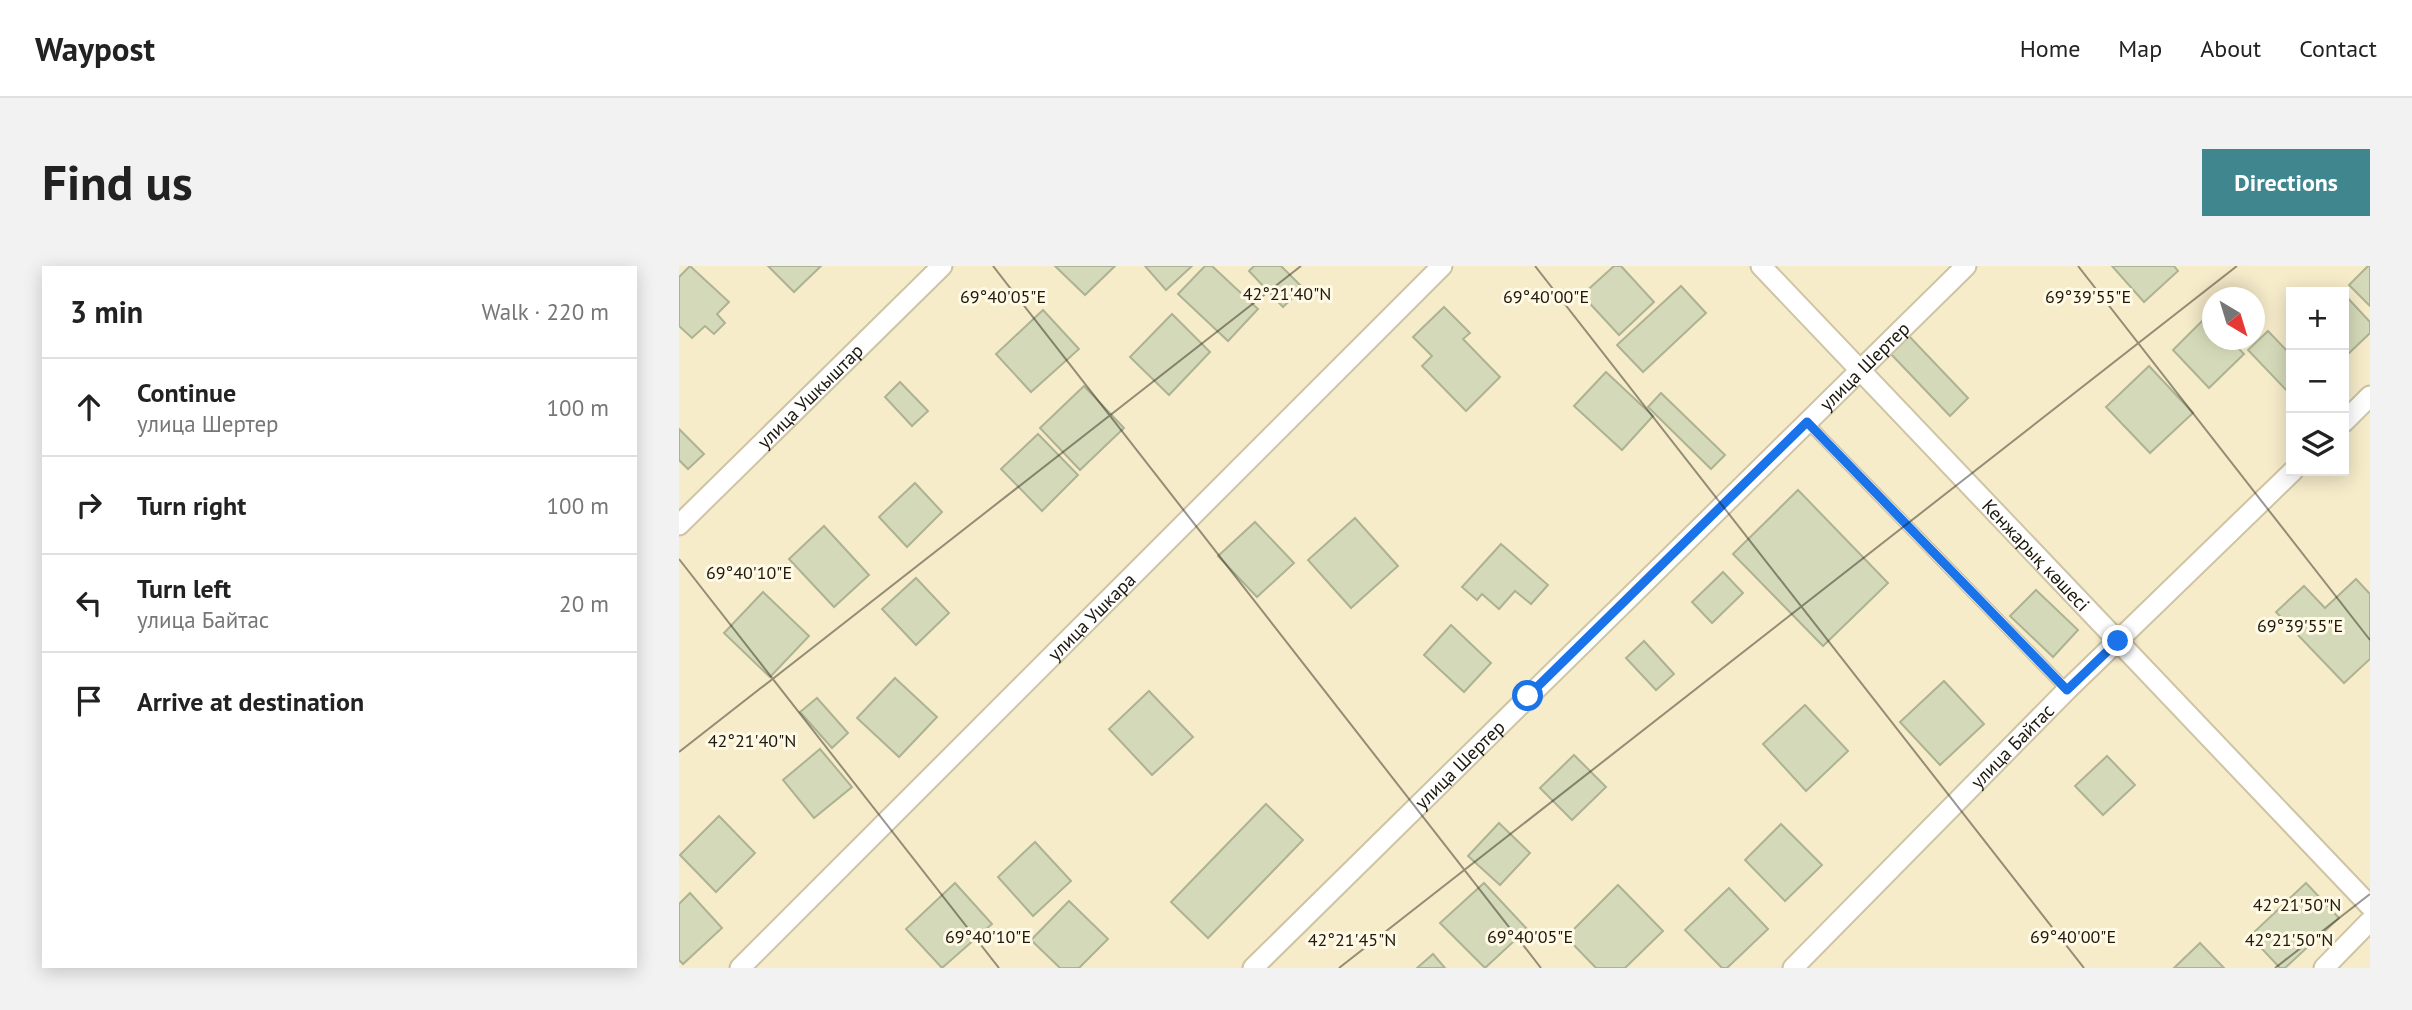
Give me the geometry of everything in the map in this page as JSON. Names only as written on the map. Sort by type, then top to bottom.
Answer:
[{"type":"street","name":"улица Ушкыштар","points":[[679,525],[942,266]]},
{"type":"street","name":"улица Ушкара","points":[[740,968],[1442,266]]},
{"type":"street","name":"Кенжарық көшесі","points":[[1761,266],[2370,906]]},
{"type":"street","name":"улица Шертер","points":[[1253,968],[1965,266]]},
{"type":"street","points":[[2349,417],[2370,396]]},
{"type":"street","name":"улица Байтас","points":[[1793,968],[2067,690],[2288,476]]},
{"type":"street","points":[[2324,968],[2370,921]]},
{"type":"lane","points":[[1807,422],[2067,690]]},
{"type":"building","points":[[690,266],[729,302],[717,314],[725,323],[714,334],[705,326],[692,338],[679,326],[679,277]]},
{"type":"building","points":[[768,266],[821,266],[794,292]]},
{"type":"building","points":[[1055,266],[1115,266],[1085,295]]},
{"type":"building","points":[[1145,266],[1192,266],[1166,290]]},
{"type":"building","points":[[1205,266],[1212,266],[1258,309],[1228,341],[1178,294]]},
{"type":"building","points":[[1254,266],[1281,266],[1303,288],[1283,307],[1249,271]]},
{"type":"building","points":[[1614,266],[1621,266],[1654,302],[1619,335],[1582,295]]},
{"type":"building","points":[[2112,266],[2174,266],[2178,271],[2144,302]]},
{"type":"building","points":[[2370,266],[2370,306],[2349,285]]},
{"type":"building","points":[[1681,286],[1706,313],[1643,372],[1617,345]]},
{"type":"building","points":[[2349,299],[2370,322],[2370,333],[2349,353]]},
{"type":"building","points":[[1444,307],[1470,333],[1463,339],[1500,377],[1466,411],[1422,366],[1432,356],[1413,337]]},
{"type":"building","points":[[1043,310],[1079,349],[1031,392],[996,354]]},
{"type":"building","points":[[1172,314],[1210,352],[1169,395],[1130,357]]},
{"type":"building","points":[[2202,321],[2202,350],[2240,350],[2244,354],[2209,388],[2173,350]]},
{"type":"building","points":[[2268,331],[2286,350],[2286,390],[2248,350],[2265,350],[2265,334]]},
{"type":"building","points":[[1908,335],[1968,398],[1950,416],[1889,352]]},
{"type":"building","points":[[2149,366],[2193,413],[2150,453],[2106,407]]},
{"type":"building","points":[[1606,372],[1653,416],[1622,450],[1574,406]]},
{"type":"building","points":[[900,382],[928,411],[912,426],[885,397]]},
{"type":"building","points":[[1084,386],[1124,428],[1080,470],[1040,428]]},
{"type":"building","points":[[1661,393],[1725,455],[1711,469],[1648,407]]},
{"type":"building","points":[[679,429],[704,454],[688,469],[679,460]]},
{"type":"building","points":[[1038,434],[1078,475],[1042,511],[1001,469]]},
{"type":"building","points":[[915,483],[942,512],[907,547],[879,517]]},
{"type":"building","points":[[1798,490],[1888,583],[1823,646],[1733,554]]},
{"type":"building","points":[[1355,518],[1398,566],[1351,608],[1308,560]]},
{"type":"building","points":[[1255,522],[1294,563],[1257,597],[1218,556]]},
{"type":"building","points":[[824,526],[869,575],[834,607],[789,559]]},
{"type":"building","points":[[1501,544],[1548,585],[1531,604],[1515,591],[1499,609],[1482,594],[1477,600],[1462,587]]},
{"type":"building","points":[[1723,572],[1743,593],[1712,623],[1692,602]]},
{"type":"building","points":[[916,578],[949,613],[916,645],[882,609]]},
{"type":"building","points":[[2356,579],[2370,594],[2370,659],[2344,683],[2276,612],[2304,586],[2325,608]]},
{"type":"building","points":[[2036,590],[2078,630],[2053,657],[2010,616]]},
{"type":"building","points":[[763,592],[809,636],[770,677],[724,633]]},
{"type":"building","points":[[1451,625],[1491,663],[1464,692],[1424,655]]},
{"type":"building","points":[[1644,641],[1674,674],[1656,690],[1626,658]]},
{"type":"building","points":[[895,678],[937,717],[899,757],[857,718]]},
{"type":"building","points":[[1944,681],[1984,724],[1940,765],[1900,722]]},
{"type":"building","points":[[1149,691],[1193,737],[1152,775],[1109,729]]},
{"type":"building","points":[[817,698],[848,733],[832,748],[800,712]]},
{"type":"building","points":[[1805,705],[1848,751],[1806,791],[1763,744]]},
{"type":"building","points":[[820,749],[852,787],[814,818],[783,780]]},
{"type":"building","points":[[1574,755],[1606,787],[1572,820],[1540,788]]},
{"type":"building","points":[[2107,756],[2135,785],[2103,815],[2075,786]]},
{"type":"building","points":[[1266,804],[1303,840],[1208,938],[1171,902]]},
{"type":"building","points":[[719,816],[755,853],[716,892],[680,855]]},
{"type":"building","points":[[1499,823],[1530,853],[1500,885],[1468,856]]},
{"type":"building","points":[[1781,824],[1822,865],[1785,901],[1745,860]]},
{"type":"building","points":[[1035,842],[1071,881],[1033,916],[998,877]]},
{"type":"building","points":[[955,883],[992,924],[942,968],[906,929]]},
{"type":"building","points":[[1484,883],[1527,929],[1485,968],[1440,923]]},
{"type":"building","points":[[2306,883],[2339,918],[2285,968],[2280,968],[2250,936]]},
{"type":"building","points":[[1618,885],[1663,931],[1625,968],[1596,968],[1566,937]]},
{"type":"building","points":[[1729,888],[1768,929],[1727,968],[1722,968],[1685,930]]},
{"type":"building","points":[[690,893],[722,928],[683,964],[679,960],[679,904]]},
{"type":"building","points":[[1069,901],[1108,939],[1079,968],[1060,968],[1031,940]]},
{"type":"building","points":[[2200,943],[2224,968],[2174,968]]},
{"type":"building","points":[[1433,954],[1445,968],[1417,968]]},
{"type":"route","points":[[1528,696],[1807,422],[2067,690],[2118,641]]}]
